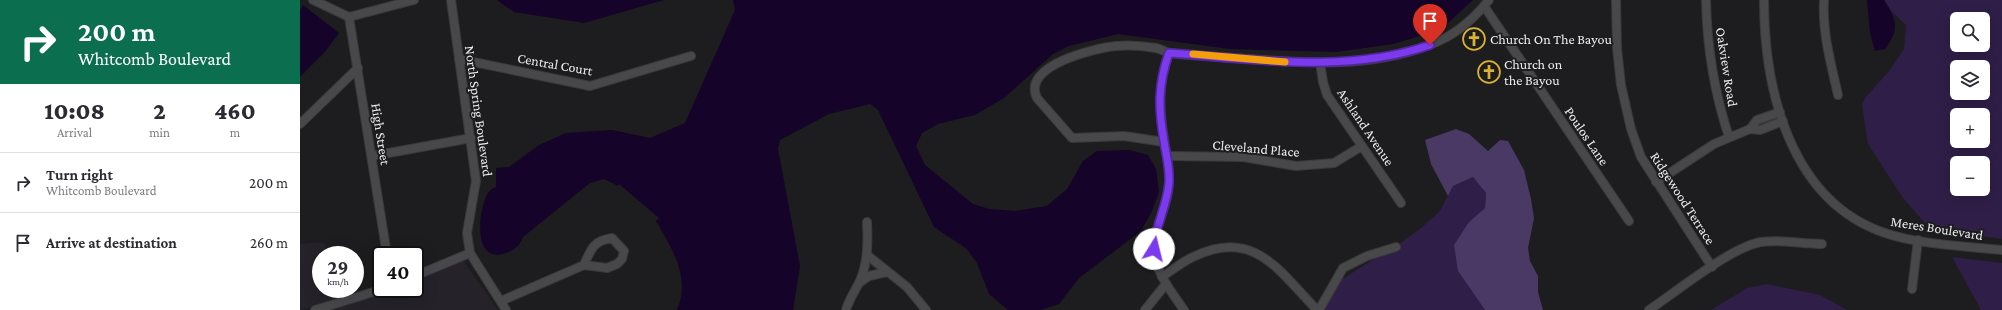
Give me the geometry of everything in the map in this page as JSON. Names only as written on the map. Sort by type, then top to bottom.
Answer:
[{"type":"street","points":[[313,0],[349,17],[414,0]]},
{"type":"street","name":"North Spring Boulevard","points":[[451,0],[476,182],[467,234],[470,253],[506,310]]},
{"type":"street","name":"Ridgewood Terrace","points":[[1616,0],[1617,48],[1624,95],[1631,129],[1641,157],[1712,267]]},
{"type":"street","name":"Oakview Road","points":[[1706,0],[1712,71],[1718,105],[1729,137]]},
{"type":"street","name":"Meres Boulevard","points":[[1764,0],[1768,60],[1780,112],[1793,149],[1804,168],[1820,190],[1854,219],[1877,230],[1897,237],[2002,250]]},
{"type":"street","points":[[1824,0],[1824,24],[1827,48],[1838,95]]},
{"type":"street","points":[[1164,142],[1124,136],[1072,138],[1036,95],[1037,81],[1047,70],[1075,55],[1117,46],[1149,47],[1169,53],[1283,62],[1320,62],[1379,57],[1430,45],[1459,28],[1486,3]]},
{"type":"street","name":"Poulos Lane","points":[[1486,3],[1629,221]]},
{"type":"street","name":"High Street","points":[[349,17],[386,246]]},
{"type":"street","points":[[1169,53],[1160,90],[1160,114],[1170,174],[1168,193],[1156,232],[1154,249],[1156,262],[1164,280],[1184,310]]},
{"type":"street","name":"Central Court","points":[[459,59],[590,86],[691,56]]},
{"type":"street","name":"Ashland Avenue","points":[[1320,62],[1326,93],[1401,202]]},
{"type":"street","points":[[300,124],[358,68]]},
{"type":"street","points":[[1750,129],[1757,120],[1780,112]]},
{"type":"street","points":[[1656,182],[1709,147],[1729,137],[1750,129],[1760,130],[1783,121]]},
{"type":"street","points":[[372,156],[471,138]]},
{"type":"street","name":"Cleveland Place","points":[[1168,156],[1243,157],[1296,166],[1334,163],[1362,146]]},
{"type":"street","points":[[859,284],[867,255],[867,222]]},
{"type":"street","points":[[501,301],[584,265],[608,268],[617,264],[622,259],[624,251],[612,238],[602,240],[594,245],[584,265]]},
{"type":"street","points":[[1912,290],[1918,240]]},
{"type":"street","points":[[1649,310],[1741,249],[1759,243],[1776,241],[1822,244]]},
{"type":"street","points":[[1145,310],[1164,280],[1191,258],[1215,249],[1244,248],[1252,250],[1277,267],[1318,310],[1343,268],[1366,256],[1396,247]]},
{"type":"street","points":[[424,272],[470,253]]},
{"type":"street","points":[[867,255],[907,287],[926,310]]},
{"type":"street","points":[[846,310],[850,298],[859,284],[866,278],[887,272]]},
{"type":"street","points":[[315,310],[372,292]]},
{"type":"shaded area","points":[[497,0],[664,0],[584,23],[514,12]]},
{"type":"shaded area","points":[[733,0],[1473,0],[1449,22],[1420,36],[1393,44],[1336,52],[1230,49],[1118,34],[1069,46],[1053,54],[1004,98],[975,115],[938,124],[922,133],[916,146],[925,165],[973,204],[989,209],[1015,211],[1047,206],[1067,189],[1083,161],[1097,151],[1129,150],[1148,155],[1156,169],[1159,192],[1152,211],[1141,231],[1079,278],[1059,304],[1041,310],[1008,310],[989,294],[977,263],[967,249],[934,227],[878,110],[870,104],[829,114],[780,140],[778,149],[800,266],[793,310],[677,310],[681,298],[681,275],[678,264],[668,242],[656,221],[659,218],[619,184],[618,186],[604,179],[590,183],[523,237],[515,249],[506,253],[495,255],[487,251],[480,234],[480,223],[488,193],[496,187],[496,168],[509,167],[539,145],[566,133],[612,130],[650,138],[685,123],[735,10]]},
{"type":"shaded area","points":[[1867,0],[1884,0],[1892,13],[1895,30],[1885,49],[1875,51],[1870,33]]},
{"type":"shaded area","points":[[1884,0],[2002,0],[2002,239],[1930,229],[1903,198],[1868,144],[1862,105],[1865,98],[1889,71],[1904,49],[1906,25],[1892,12]]},
{"type":"shaded area","points":[[303,5],[339,33],[324,53],[300,77],[300,10]]},
{"type":"shaded area","points":[[1456,129],[1469,134],[1488,151],[1500,140],[1508,141],[1524,170],[1534,218],[1528,248],[1530,261],[1538,276],[1538,292],[1543,310],[1485,310],[1458,271],[1454,245],[1469,222],[1485,208],[1486,193],[1473,177],[1453,186],[1448,196],[1431,164],[1425,140]]},
{"type":"shaded area","points":[[1473,177],[1486,193],[1485,208],[1469,222],[1458,271],[1485,310],[1323,310],[1339,281],[1382,254],[1400,249],[1399,244],[1421,228],[1440,211],[1453,186]]},
{"type":"shaded area","points":[[318,242],[325,244],[325,246],[312,246],[312,298],[335,298],[335,301],[300,310],[300,244]]},
{"type":"shaded area","points":[[1952,257],[2002,263],[2002,310],[1981,310]]},
{"type":"shaded area","points":[[463,260],[498,310],[328,310],[372,296],[372,298],[424,298],[424,276]]},
{"type":"shaded area","points":[[1767,284],[1820,295],[1847,310],[1711,310],[1747,288]]},
{"type":"slow traffic","points":[[1193,54],[1285,62]]},
{"type":"place","name":"Church On The Bayou","points":[[1474,39]]},
{"type":"place","name":"Church on the Bayou","points":[[1489,72]]},
{"type":"route","points":[[1154,249],[1156,232],[1168,193],[1170,174],[1160,114],[1161,80],[1169,53],[1283,62],[1320,62],[1360,60],[1398,54],[1430,45]]}]
